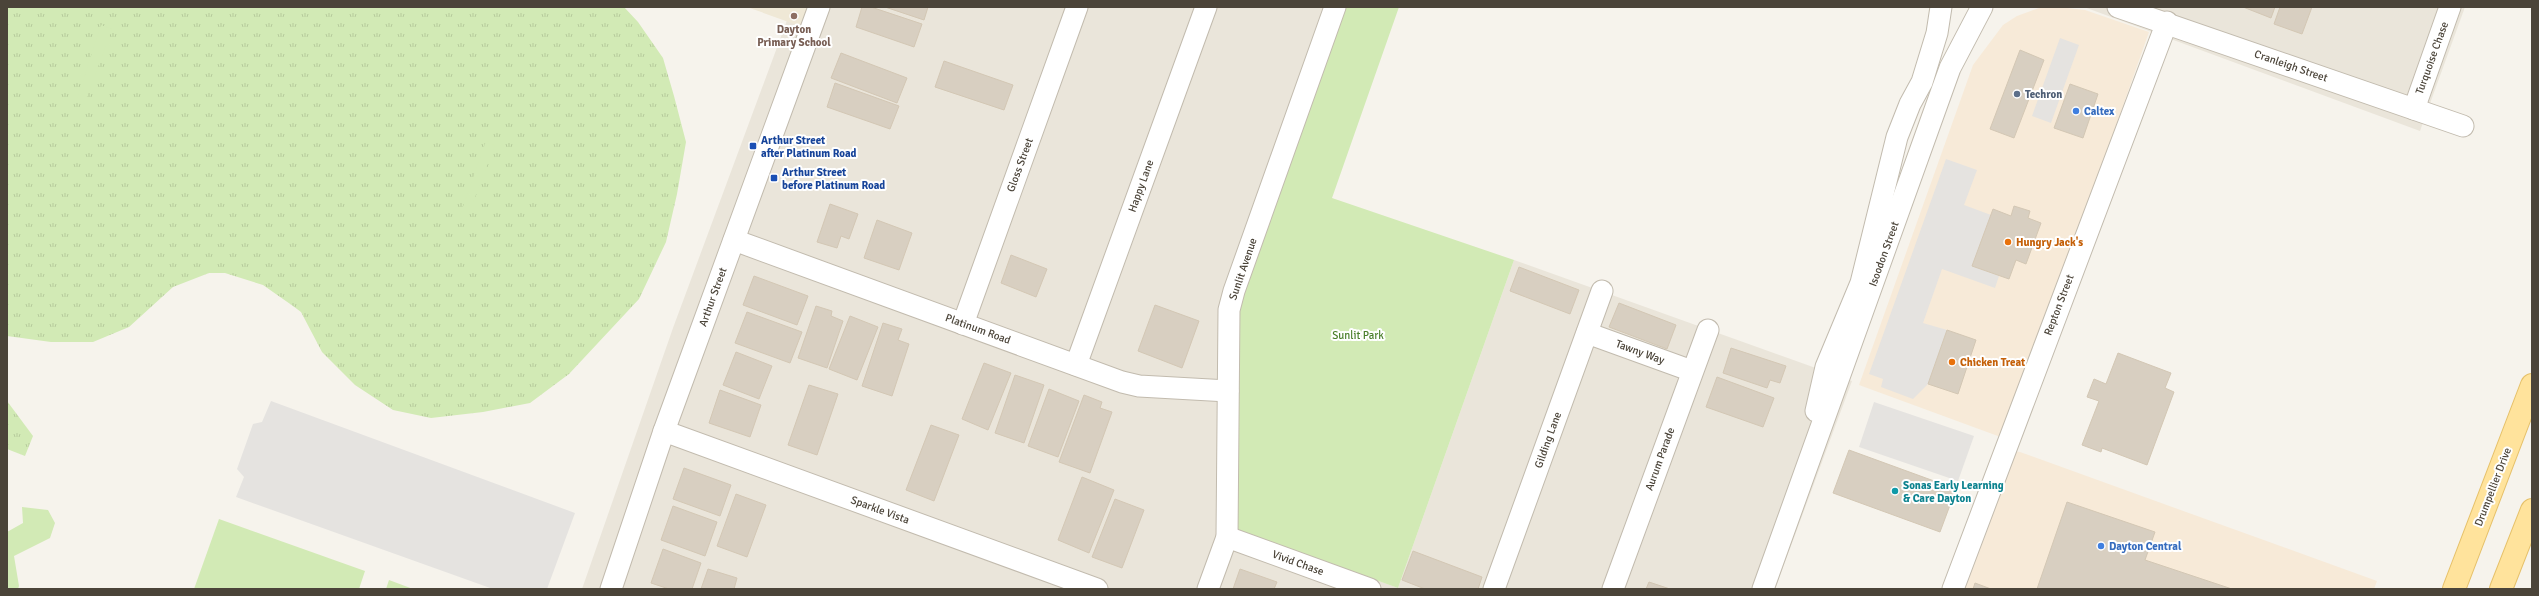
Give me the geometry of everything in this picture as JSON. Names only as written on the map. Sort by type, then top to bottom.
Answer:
[{"type":"main road","name":"Drumpellier Drive","points":[[2454,589],[2532,385]]},
{"type":"main road","points":[[2501,589],[2532,510]]},
{"type":"street","name":"Arthur Street","points":[[611,589],[664,431],[819,7]]},
{"type":"street","name":"Gloss Street","points":[[963,324],[1077,7]]},
{"type":"street","name":"Happy Lane","points":[[1076,365],[1206,7]]},
{"type":"street","name":"Sunlit Avenue","points":[[1208,589],[1227,537],[1229,310],[1234,291],[1335,7]]},
{"type":"street","name":"Isoodon Street","points":[[1795,505],[1826,367],[1861,283],[1897,137],[1910,104],[1922,82],[1938,33],[1941,7]]},
{"type":"street","name":"Isoodon Street","points":[[1763,589],[1795,505],[1950,68],[1982,7]]},
{"type":"street","name":"Cranleigh Street","points":[[2118,7],[2167,22],[2463,126]]},
{"type":"street","name":"Turquoise Chase","points":[[2414,109],[2450,7]]},
{"type":"street","name":"Repton Street","points":[[1953,589],[2167,22]]},
{"type":"street","name":"Platinum Road","points":[[734,240],[1076,365],[1139,386],[1228,391]]},
{"type":"street","name":"Gilding Lane","points":[[1494,589],[1602,292]]},
{"type":"street","name":"Aurum Parade","points":[[1613,589],[1708,330]]},
{"type":"street","name":"Tawny Way","points":[[1587,333],[1692,371]]},
{"type":"street","name":"Sparkle Vista","points":[[664,431],[1097,589]]},
{"type":"street","name":"Vivid Chase","points":[[1227,537],[1370,589]]},
{"type":"shaded area","name":"Dayton Primary School","points":[[747,7],[819,7],[811,30]]},
{"type":"shaded area","points":[[792,7],[1343,7],[1237,529],[1398,588],[1514,260],[1852,381],[1775,589],[582,589],[673,328]]},
{"type":"shaded area","points":[[2058,7],[2085,10],[2149,32],[2006,439],[1859,385],[1973,65],[2003,25],[2017,16],[2039,8]]},
{"type":"shaded area","points":[[2084,7],[2465,7],[2420,131]]},
{"type":"shaded area","points":[[2060,38],[2079,45],[2051,123],[2032,116]]},
{"type":"shaded area","points":[[1946,159],[1977,170],[1964,205],[1991,215],[1972,266],[1999,276],[1995,288],[1942,269],[1923,323],[1947,330],[1928,384],[1913,399],[1881,387],[1883,379],[1869,374]]},
{"type":"shaded area","points":[[271,401],[575,513],[547,589],[493,589],[236,497],[244,477],[237,469],[253,424],[262,422]]},
{"type":"shaded area","points":[[1874,402],[1974,436],[1958,481],[1859,447]]},
{"type":"shaded area","points":[[2012,451],[2020,452],[2377,581],[2374,589],[1964,589]]},
{"type":"green space","points":[[7,7],[624,7],[638,22],[663,58],[686,142],[677,194],[666,242],[639,299],[569,374],[530,403],[483,412],[431,418],[393,410],[355,385],[322,352],[301,312],[263,285],[225,273],[209,273],[173,287],[129,327],[93,342],[51,342],[7,336]]},
{"type":"green space","name":"Sunlit Park","points":[[1343,7],[1399,7],[1332,198],[1514,260],[1398,588],[1237,530],[1235,312]]},
{"type":"green space","points":[[101,25],[112,29],[84,105],[76,102]]},
{"type":"green space","points":[[486,141],[495,145],[466,221],[459,218]]},
{"type":"green space","points":[[7,401],[33,436],[25,456],[7,449]]},
{"type":"green space","points":[[22,507],[48,510],[55,523],[50,538],[14,556],[19,586],[18,589],[7,589],[7,532],[23,523]]},
{"type":"green space","points":[[219,519],[365,571],[359,589],[194,589]]},
{"type":"green space","points":[[389,580],[413,589],[386,589]]},
{"type":"building","points":[[862,7],[871,7],[922,24],[914,47],[856,27]]},
{"type":"building","points":[[885,7],[928,7],[924,20]]},
{"type":"building","points":[[2243,7],[2275,7],[2271,18]]},
{"type":"building","points":[[2280,7],[2312,7],[2302,34],[2274,24]]},
{"type":"building","name":"Techron","points":[[2020,50],[2044,60],[2014,138],[1990,129]]},
{"type":"building","points":[[841,53],[907,78],[897,103],[831,78]]},
{"type":"building","points":[[944,61],[1013,85],[1004,110],[935,87]]},
{"type":"building","points":[[835,83],[899,106],[890,129],[827,107]]},
{"type":"building","name":"Caltex","points":[[2070,84],[2098,94],[2083,138],[2054,128]]},
{"type":"building","points":[[830,204],[858,214],[849,239],[841,236],[837,248],[817,242]]},
{"type":"building","name":"Hungry Jack's","points":[[2014,206],[2030,211],[2028,218],[2041,223],[2026,264],[2016,260],[2009,279],[1972,266],[1993,209],[2011,216]]},
{"type":"building","points":[[877,220],[912,233],[899,270],[864,258]]},
{"type":"building","points":[[1011,255],[1047,269],[1036,297],[1001,283]]},
{"type":"building","points":[[1519,267],[1579,290],[1570,314],[1510,291]]},
{"type":"building","points":[[754,276],[808,296],[797,325],[743,305]]},
{"type":"building","points":[[1619,303],[1676,325],[1667,349],[1609,327]]},
{"type":"building","points":[[1155,305],[1199,321],[1182,368],[1138,351]]},
{"type":"building","points":[[816,306],[832,311],[831,316],[843,321],[827,368],[798,358]]},
{"type":"building","points":[[747,312],[802,332],[790,363],[735,343]]},
{"type":"building","points":[[850,316],[878,327],[857,380],[829,369]]},
{"type":"building","points":[[883,323],[902,329],[898,340],[909,344],[892,396],[862,386]]},
{"type":"building","name":"Chicken Treat","points":[[1947,330],[1976,340],[1958,394],[1928,384]]},
{"type":"building","points":[[1731,348],[1786,366],[1780,383],[1770,380],[1767,388],[1723,373]]},
{"type":"building","points":[[736,352],[772,366],[759,399],[723,385]]},
{"type":"building","points":[[2118,353],[2171,373],[2165,388],[2174,392],[2147,465],[2102,448],[2101,452],[2082,445],[2099,401],[2087,397],[2094,379],[2106,384]]},
{"type":"building","points":[[984,363],[1011,373],[988,430],[962,419]]},
{"type":"building","points":[[1015,375],[1044,385],[1024,443],[995,433]]},
{"type":"building","points":[[1717,377],[1774,398],[1763,427],[1706,407]]},
{"type":"building","points":[[809,385],[838,394],[817,455],[788,445]]},
{"type":"building","points":[[1049,389],[1079,401],[1058,457],[1028,446]]},
{"type":"building","points":[[720,390],[761,405],[750,437],[709,423]]},
{"type":"building","points":[[1084,395],[1102,402],[1100,408],[1112,412],[1090,473],[1059,462]]},
{"type":"building","points":[[931,425],[959,435],[934,501],[906,490]]},
{"type":"building","name":"Sonas Early Learning & Care Dayton","points":[[1849,450],[1956,489],[1940,532],[1833,493]]},
{"type":"building","points":[[684,468],[731,485],[720,516],[673,499]]},
{"type":"building","points":[[1082,477],[1114,490],[1089,553],[1058,540]]},
{"type":"building","points":[[736,494],[766,505],[747,557],[717,546]]},
{"type":"building","points":[[1115,499],[1144,510],[1122,568],[1092,557]]},
{"type":"building","name":"Dayton Central","points":[[2067,502],[2155,532],[2145,560],[2232,589],[2037,589]]},
{"type":"building","points":[[673,506],[717,522],[705,556],[661,540]]},
{"type":"building","points":[[663,549],[701,563],[692,589],[669,589],[651,583]]},
{"type":"building","points":[[1413,551],[1482,577],[1478,589],[1425,589],[1402,580]]},
{"type":"building","points":[[708,569],[737,578],[734,589],[701,589]]},
{"type":"building","points":[[1240,569],[1277,582],[1274,589],[1233,589]]},
{"type":"building","points":[[1649,582],[1670,589],[1646,589]]},
{"type":"building","points":[[1975,583],[1991,589],[1973,589]]},
{"type":"place","name":"Dayton Primary School","points":[[794,16]]},
{"type":"place","name":"Techron","points":[[2017,94]]},
{"type":"place","name":"Caltex","points":[[2076,111]]},
{"type":"place","name":"Arthur Street after Platinum Road","points":[[753,146]]},
{"type":"place","name":"Arthur Street before Platinum Road","points":[[774,178]]},
{"type":"place","name":"Hungry Jack's","points":[[2008,242]]},
{"type":"place","name":"Chicken Treat","points":[[1952,362]]},
{"type":"place","name":"Sonas Early Learning & Care Dayton","points":[[1895,491]]},
{"type":"place","name":"Dayton Central","points":[[2101,546]]}]
